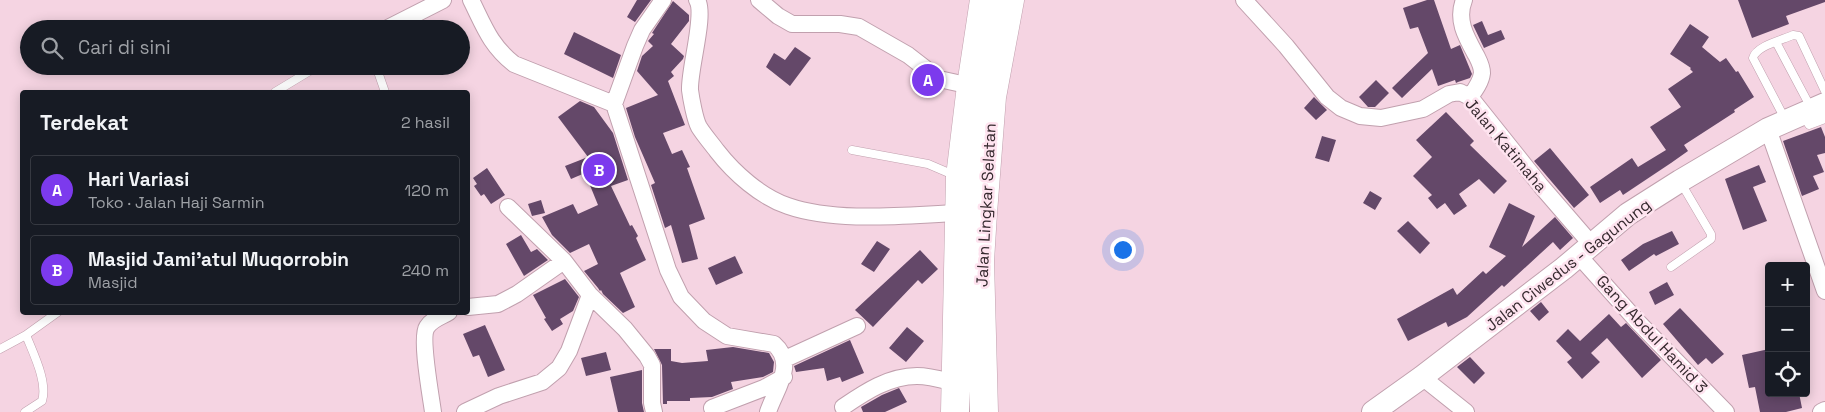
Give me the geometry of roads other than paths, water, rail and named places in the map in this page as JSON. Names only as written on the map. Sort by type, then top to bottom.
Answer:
[{"type":"highway","name":"Jalan Lingkar Selatan","points":[[984,0],[971,86],[973,180],[980,261],[984,412]]},
{"type":"highway","name":"Jalan Lingkar Selatan","points":[[955,412],[958,213],[973,180],[992,96],[1010,0]]},
{"type":"street","points":[[404,20],[444,0]]},
{"type":"street","points":[[471,0],[490,40],[514,64],[614,104]]},
{"type":"street","points":[[663,0],[642,30],[614,104],[668,270],[681,297],[704,321],[727,336],[774,344],[780,349],[784,359],[784,377],[768,412]]},
{"type":"street","points":[[698,0],[700,14],[690,90],[698,125],[727,163],[758,190],[788,206],[822,214],[865,216],[958,213]]},
{"type":"street","points":[[759,0],[778,16],[792,24],[840,24],[859,28],[908,56],[939,79],[971,86]]},
{"type":"street","name":"Jalan Katimaha","points":[[1244,0],[1286,46],[1327,97],[1341,108],[1360,116],[1381,118],[1423,109],[1450,94],[1460,92],[1470,98],[1541,186],[1586,250]]},
{"type":"street","points":[[1464,0],[1461,20],[1464,32],[1481,66],[1482,74],[1479,84],[1470,98]]},
{"type":"street","points":[[1810,112],[1825,291]]},
{"type":"street","name":"Jalan Ciwedus - Gagunung","points":[[1374,412],[1586,250],[1628,214],[1680,181],[1810,112]]},
{"type":"street","points":[[508,207],[564,261],[590,295],[629,333],[647,356],[652,365],[652,403],[654,412]]},
{"type":"street","name":"Gang Abdul Hamid 3","points":[[1586,250],[1638,322],[1726,412]]},
{"type":"street","points":[[470,307],[498,304],[517,294],[564,261]]},
{"type":"street","points":[[465,412],[499,396],[542,382],[559,368],[569,351],[590,295]]},
{"type":"street","points":[[433,412],[423,342],[425,329],[433,320],[443,315]]},
{"type":"street","points":[[784,359],[857,326]]},
{"type":"street","points":[[843,407],[872,388],[899,378],[918,376],[955,383]]},
{"type":"street","points":[[712,408],[764,388],[784,377]]},
{"type":"street","points":[[1422,377],[1466,412]]},
{"type":"street","points":[[1821,412],[1825,410]]},
{"type":"lane","points":[[1793,35],[1799,36],[1810,112],[1754,58],[1754,54],[1759,49],[1793,35]]},
{"type":"lane","points":[[1776,42],[1810,112]]},
{"type":"lane","points":[[278,90],[302,75]]},
{"type":"lane","points":[[379,75],[384,90]]},
{"type":"lane","points":[[852,150],[928,164],[973,180]]},
{"type":"lane","points":[[1672,268],[1711,239],[1711,234],[1680,181]]},
{"type":"lane","points":[[0,349],[26,335],[54,315]]},
{"type":"lane","points":[[25,412],[42,401],[45,394],[44,384],[26,335]]},
{"type":"place","name":"Hari Variasi","points":[[928,80]]},
{"type":"place","name":"Masjid Jami'atul Muqorrobin","points":[[599,170]]}]
